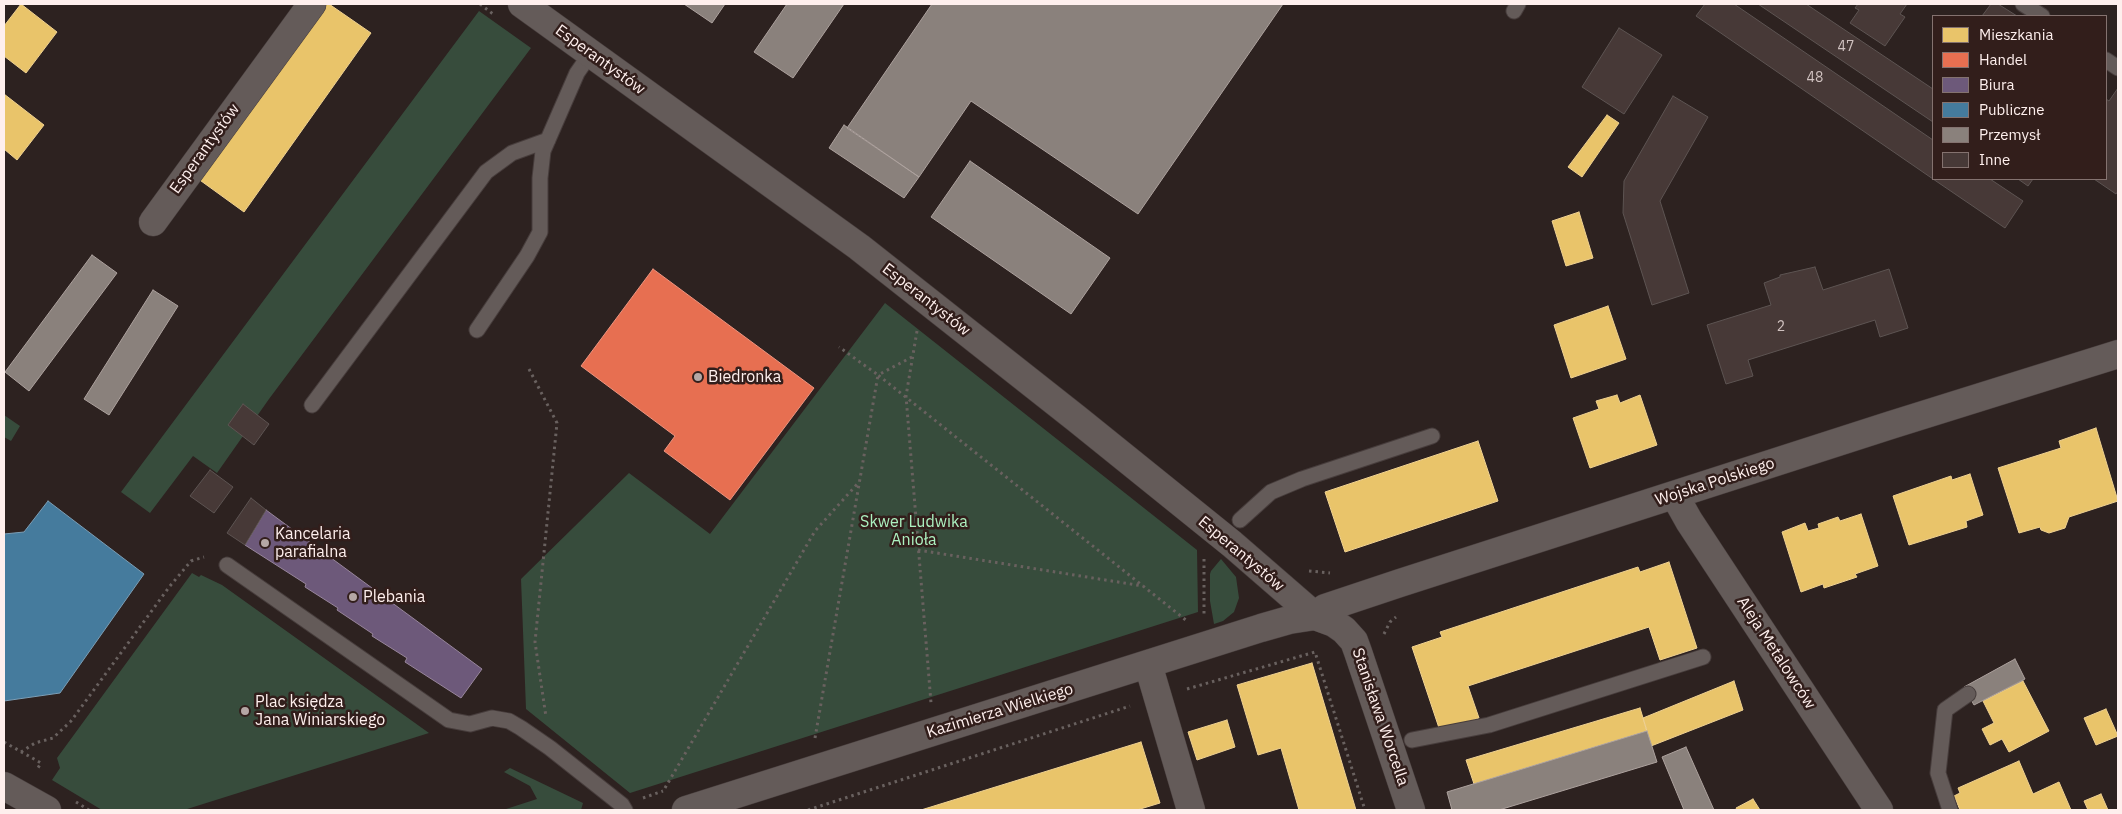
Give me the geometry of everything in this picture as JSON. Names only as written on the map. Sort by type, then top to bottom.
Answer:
[{"type":"street","name":"Esperantystów","points":[[153,222],[312,4]]},
{"type":"street","name":"Esperantystów","points":[[522,4],[859,247],[1070,413],[1232,544],[1315,616]]},
{"type":"street","name":"Wojska Polskiego","points":[[1315,616],[1326,608],[1891,425],[2118,354]]},
{"type":"street","name":"Aleja Metalowców","points":[[1675,496],[1689,521],[1787,653],[1851,750],[1878,810]]},
{"type":"street","name":"Kazimierza Wielkiego","points":[[686,810],[733,803],[1148,664],[1289,620],[1315,616]]},
{"type":"street","name":"Stanisława Worcella","points":[[1315,616],[1334,623],[1354,641],[1411,810]]},
{"type":"street","points":[[1148,664],[1191,810]]},
{"type":"street","points":[[4,786],[47,810]]},
{"type":"lane","points":[[2024,4],[2040,15]]},
{"type":"lane","points":[[477,330],[527,256],[540,232],[540,178],[543,151],[577,73],[590,53]]},
{"type":"lane","points":[[2107,61],[2118,68]]},
{"type":"lane","points":[[312,405],[486,172],[512,153],[548,140]]},
{"type":"lane","points":[[1240,520],[1271,492],[1302,478],[1432,436]]},
{"type":"lane","points":[[227,565],[449,720],[470,724],[492,718],[508,721],[550,748],[622,805],[624,810]]},
{"type":"lane","points":[[1412,740],[1489,725],[1702,657]]},
{"type":"lane","points":[[1950,810],[1938,773],[1945,710],[1968,694]]},
{"type":"path","points":[[917,329],[906,396],[931,703]]},
{"type":"path","points":[[839,347],[906,396],[1188,621]]},
{"type":"path","points":[[878,375],[912,356]]},
{"type":"path","points":[[529,369],[557,423],[535,642],[550,748]]},
{"type":"path","points":[[814,741],[878,375]]},
{"type":"path","points":[[663,791],[815,531],[860,481]]},
{"type":"path","points":[[918,550],[1143,587]]},
{"type":"path","points":[[21,752],[36,743],[53,738],[71,722],[170,586],[191,561],[210,556],[227,565]]},
{"type":"path","points":[[1182,690],[1315,652],[1364,810]]},
{"type":"path","points":[[808,810],[1135,704]]},
{"type":"green space","points":[[479,11],[531,48],[269,399],[217,473],[193,456],[150,513],[121,492]]},
{"type":"green space","name":"Skwer Ludwika Anioła","points":[[885,303],[1197,550],[1198,612],[630,793],[526,709],[521,579],[629,473],[710,534]]},
{"type":"green space","points":[[4,415],[20,426],[11,441],[4,437]]},
{"type":"green space","points":[[1221,559],[1236,577],[1239,598],[1234,612],[1223,621],[1214,624],[1210,601],[1210,574]]},
{"type":"green space","name":"Plac księdza Jana Winiarskiego","points":[[192,573],[222,585],[429,733],[184,810],[102,810],[52,780],[60,768],[57,758]]},
{"type":"green space","points":[[510,768],[583,803],[581,810],[503,810],[537,799],[530,786],[504,772]]},
{"type":"building: Mieszkania","points":[[21,4],[57,32],[26,73],[4,56],[4,26]]},
{"type":"building: Mieszkania","points":[[320,4],[329,4],[371,33],[244,212],[197,178]]},
{"type":"building: Mieszkania","points":[[4,94],[44,125],[17,160],[4,149]]},
{"type":"building: Mieszkania","points":[[1607,115],[1619,123],[1582,177],[1568,167]]},
{"type":"building: Mieszkania","points":[[1579,212],[1593,258],[1566,266],[1552,221]]},
{"type":"building: Mieszkania","points":[[1608,306],[1626,359],[1571,378],[1554,325]]},
{"type":"building: Mieszkania","points":[[1617,395],[1620,403],[1640,395],[1657,445],[1590,468],[1573,418],[1599,409],[1596,401]]},
{"type":"building: Mieszkania","points":[[2096,428],[2118,501],[2069,517],[2065,528],[2049,533],[2041,530],[2040,527],[2019,533],[1998,468],[2061,448],[2059,441]]},
{"type":"building: Mieszkania","points":[[1478,441],[1498,501],[1345,552],[1325,492]]},
{"type":"building: Mieszkania","points":[[1970,474],[1983,515],[1966,521],[1967,527],[1909,545],[1893,496],[1951,476],[1952,480]]},
{"type":"building: Mieszkania","points":[[1861,514],[1878,566],[1855,574],[1857,577],[1824,588],[1823,584],[1801,592],[1782,532],[1805,523],[1808,531],[1819,528],[1818,524],[1838,517],[1840,521]]},
{"type":"building: Mieszkania","points":[[1669,562],[1697,648],[1660,660],[1649,627],[1468,686],[1479,718],[1440,731],[1412,647],[1442,637],[1440,632],[1638,567],[1640,572]]},
{"type":"building: Mieszkania","points":[[1312,663],[1356,810],[1299,810],[1281,748],[1258,755],[1237,685]]},
{"type":"building: Mieszkania","points":[[1734,681],[1743,710],[1651,746],[1643,718]]},
{"type":"building: Mieszkania","points":[[2023,681],[2049,731],[2009,752],[2002,739],[1990,745],[1982,729],[1994,723],[1983,701]]},
{"type":"building: Mieszkania","points":[[1640,708],[1647,731],[1474,784],[1466,760]]},
{"type":"building: Mieszkania","points":[[2106,709],[2118,736],[2096,745],[2084,718]]},
{"type":"building: Mieszkania","points":[[1227,720],[1235,747],[1197,760],[1188,732]]},
{"type":"building: Mieszkania","points":[[1141,742],[1160,803],[1137,810],[921,810]]},
{"type":"building: Mieszkania","points":[[2019,761],[2033,794],[2059,782],[2071,810],[1960,810],[1954,796],[1960,793],[1958,788]]},
{"type":"building: Mieszkania","points":[[2101,794],[2108,810],[2088,810],[2084,801]]},
{"type":"building: Mieszkania","points":[[1753,799],[1760,810],[1737,810],[1736,808]]},
{"type":"building: Handel","name":"Biedronka","points":[[653,269],[814,388],[730,500],[664,451],[675,436],[581,366]]},
{"type":"building: Biura","name":"Plebania","points":[[266,510],[482,669],[461,698],[405,662],[407,658],[372,636],[373,634],[337,610],[338,608],[305,587],[306,584],[245,545]]},
{"type":"building: Publiczne","points":[[48,501],[144,574],[60,693],[4,701],[4,534],[24,532]]},
{"type":"building: Przemysł","points":[[684,4],[725,4],[712,23]]},
{"type":"building: Przemysł","points":[[787,4],[844,4],[793,78],[754,52]]},
{"type":"building: Przemysł","points":[[932,4],[1283,4],[1138,214],[971,101],[919,177],[847,128]]},
{"type":"building: Przemysł","points":[[844,125],[919,177],[904,198],[829,148]]},
{"type":"building: Przemysł","points":[[970,161],[1110,258],[1071,314],[931,217]]},
{"type":"building: Przemysł","points":[[92,255],[117,273],[29,391],[5,372]]},
{"type":"building: Przemysł","points":[[153,290],[178,306],[109,415],[84,399]]},
{"type":"building: Przemysł","points":[[2015,659],[2025,679],[1974,705],[1964,687]]},
{"type":"building: Przemysł","points":[[1647,731],[1657,762],[1499,810],[1452,810],[1447,792]]},
{"type":"building: Przemysł","points":[[1686,747],[1714,810],[1684,810],[1662,757]]},
{"type":"building: Inne","points":[[1705,4],[1734,4],[1932,139],[1932,178],[1696,16]]},
{"type":"building: Inne","points":[[1758,4],[1806,4],[1932,88],[1932,121]]},
{"type":"building: Inne","points":[[1858,4],[1907,4],[1900,14],[1905,17],[1885,46],[1850,23],[1859,10],[1855,8]]},
{"type":"building: Inne","points":[[1991,4],[1998,4],[2015,15],[1983,15]]},
{"type":"building: Inne","points":[[1619,28],[1662,55],[1624,114],[1582,87]]},
{"type":"building: Inne","points":[[2118,88],[2118,191],[2116,194],[2095,180],[2107,180],[2107,100],[2109,101]]},
{"type":"building: Inne","points":[[1673,96],[1708,117],[1660,201],[1689,293],[1652,305],[1623,213],[1624,181]]},
{"type":"building: Inne","points":[[1934,180],[1992,180],[2023,201],[2005,228]]},
{"type":"building: Inne","points":[[2019,180],[2032,180],[2028,186]]},
{"type":"building: Inne","points":[[1815,267],[1823,290],[1889,269],[1908,328],[1880,337],[1875,320],[1748,360],[1753,376],[1726,384],[1707,325],[1771,305],[1764,283],[1780,277],[1780,275]]},
{"type":"building: Inne","points":[[243,404],[269,424],[254,445],[228,425]]},
{"type":"building: Inne","points":[[210,470],[233,487],[214,513],[190,496]]},
{"type":"building: Inne","points":[[251,498],[266,510],[245,545],[227,533]]},
{"type":"place","name":"Biedronka","points":[[698,377]]},
{"type":"place","name":"Kancelaria parafialna","points":[[265,543]]},
{"type":"place","name":"Plebania","points":[[353,597]]},
{"type":"place","name":"Plac księdza Jana Winiarskiego","points":[[245,711]]}]
